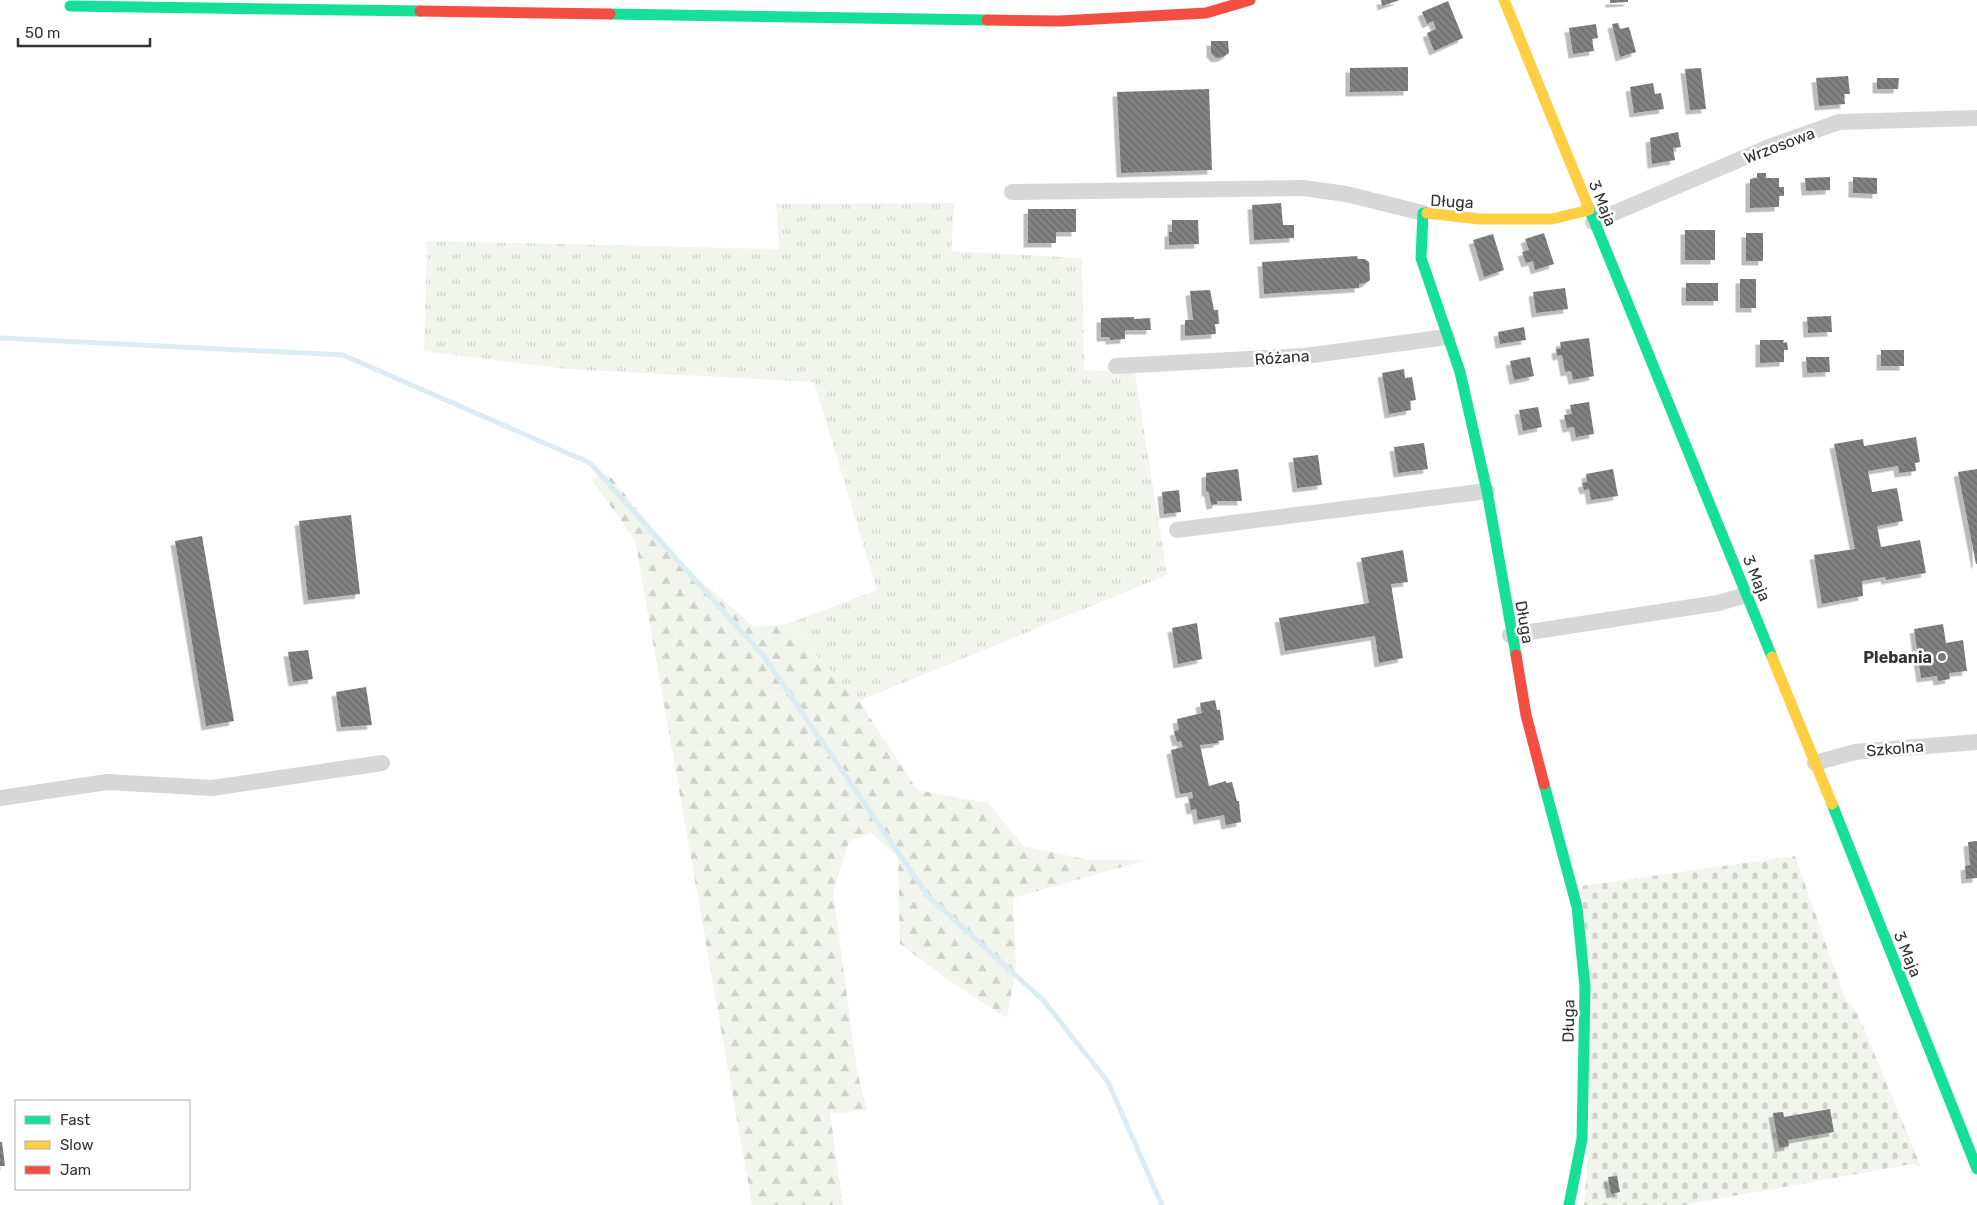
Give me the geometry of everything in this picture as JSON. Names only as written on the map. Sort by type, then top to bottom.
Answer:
[{"type":"street","points":[[70,6],[1060,21],[1206,13],[1250,0]]},
{"type":"street","name":"3 Maja","points":[[1504,0],[1815,763],[1977,1169]]},
{"type":"street","name":"Wrzosowa","points":[[1591,216],[1839,122],[1977,118]]},
{"type":"street","points":[[1012,192],[1303,188],[1346,194],[1423,214]]},
{"type":"street","name":"Długa","points":[[1569,1205],[1582,1139],[1585,987],[1577,907],[1526,715],[1510,635],[1487,491],[1460,372],[1421,258],[1423,214],[1480,219],[1552,219],[1591,216]]},
{"type":"street","name":"Różana","points":[[1116,366],[1305,356],[1447,337]]},
{"type":"street","points":[[1177,530],[1487,491]]},
{"type":"street","points":[[1510,635],[1718,603],[1746,595]]},
{"type":"street","name":"Szkolna","points":[[1815,763],[1855,752],[1977,742]]},
{"type":"street","points":[[0,798],[107,782],[212,788],[382,763]]},
{"type":"green space","points":[[954,203],[951,251],[1082,258],[1084,370],[1135,373],[1167,575],[859,701],[787,624],[877,590],[814,382],[567,369],[424,351],[427,241],[779,249],[776,204]]},
{"type":"green space","points":[[609,475],[684,566],[754,627],[787,624],[859,701],[917,790],[988,803],[1024,846],[1088,860],[1147,860],[1013,898],[1016,966],[1007,1018],[954,984],[900,944],[898,857],[871,833],[849,841],[833,892],[857,1071],[867,1110],[830,1114],[843,1205],[752,1205],[635,540],[591,479]]},
{"type":"green space","points":[[1795,856],[1846,1001],[1857,1012],[1921,1167],[1912,1164],[1684,1205],[1584,1205],[1590,1135],[1582,886]]},
{"type":"building","points":[[1381,0],[1400,0],[1382,6]]},
{"type":"building","points":[[1610,0],[1628,0],[1628,2],[1610,3]]},
{"type":"building","points":[[1448,1],[1463,38],[1434,51],[1427,33],[1436,29],[1433,21],[1427,24],[1422,12]]},
{"type":"building","points":[[1618,23],[1620,29],[1629,27],[1636,52],[1620,57],[1612,24]]},
{"type":"building","points":[[1596,24],[1598,38],[1592,39],[1594,51],[1573,54],[1569,28]]},
{"type":"building","points":[[1211,41],[1228,41],[1229,53],[1223,57],[1216,58],[1211,53]]},
{"type":"building","points":[[1408,67],[1408,91],[1350,92],[1350,68]]},
{"type":"building","points":[[1701,68],[1706,109],[1690,110],[1685,69]]},
{"type":"building","points":[[1848,76],[1850,94],[1844,94],[1845,104],[1819,106],[1816,78]]},
{"type":"building","points":[[1877,78],[1899,78],[1898,89],[1877,89]]},
{"type":"building","points":[[1653,83],[1655,94],[1661,93],[1664,109],[1634,113],[1630,87]]},
{"type":"building","points":[[1209,89],[1212,170],[1121,173],[1117,92]]},
{"type":"building","points":[[1678,132],[1681,147],[1673,148],[1675,160],[1652,164],[1650,138]]},
{"type":"building","points":[[1757,173],[1766,173],[1766,178],[1779,178],[1779,187],[1784,187],[1784,196],[1779,196],[1779,207],[1750,208],[1750,179],[1757,178]]},
{"type":"building","points":[[1830,177],[1830,190],[1806,191],[1805,178]]},
{"type":"building","points":[[1853,177],[1877,178],[1877,194],[1853,193]]},
{"type":"building","points":[[1281,203],[1283,225],[1294,225],[1294,238],[1254,240],[1252,205]]},
{"type":"building","points":[[1028,209],[1076,209],[1076,232],[1056,232],[1056,243],[1028,243]]},
{"type":"building","points":[[1172,220],[1198,220],[1199,244],[1169,245],[1169,232],[1172,232]]},
{"type":"building","points":[[1685,230],[1715,230],[1715,260],[1685,260]]},
{"type":"building","points":[[1544,233],[1554,264],[1535,270],[1533,261],[1526,263],[1522,252],[1529,250],[1525,239]]},
{"type":"building","points":[[1746,233],[1763,233],[1763,261],[1746,261]]},
{"type":"building","points":[[1493,234],[1504,270],[1484,277],[1473,240]]},
{"type":"building","points":[[1357,256],[1358,259],[1365,259],[1369,262],[1370,280],[1359,284],[1359,288],[1264,294],[1262,262]]},
{"type":"building","points":[[1740,279],[1756,279],[1756,308],[1740,308]]},
{"type":"building","points":[[1686,283],[1718,283],[1718,301],[1686,301]]},
{"type":"building","points":[[1565,288],[1568,309],[1536,313],[1533,292]]},
{"type":"building","points":[[1210,290],[1214,310],[1218,310],[1219,324],[1215,324],[1216,334],[1185,336],[1185,320],[1193,320],[1190,291]]},
{"type":"building","points":[[1831,316],[1832,332],[1808,333],[1807,317]]},
{"type":"building","points":[[1134,317],[1134,319],[1150,318],[1151,330],[1125,330],[1125,339],[1110,340],[1110,337],[1101,337],[1101,318]]},
{"type":"building","points":[[1524,327],[1526,340],[1500,344],[1498,332]]},
{"type":"building","points":[[1589,338],[1594,376],[1573,380],[1571,371],[1565,372],[1562,355],[1557,356],[1556,349],[1561,348],[1560,342]]},
{"type":"building","points":[[1760,340],[1784,340],[1783,343],[1787,342],[1788,350],[1784,350],[1784,362],[1760,363]]},
{"type":"building","points":[[1881,350],[1904,350],[1904,366],[1881,366]]},
{"type":"building","points":[[1530,357],[1534,376],[1514,380],[1510,361]]},
{"type":"building","points":[[1806,357],[1829,357],[1830,372],[1807,373]]},
{"type":"building","points":[[1404,369],[1405,378],[1412,377],[1416,400],[1410,401],[1411,410],[1389,414],[1382,373]]},
{"type":"building","points":[[1589,402],[1594,434],[1576,437],[1574,427],[1567,428],[1564,415],[1572,414],[1570,405]]},
{"type":"building","points":[[1538,407],[1542,427],[1523,431],[1519,410]]},
{"type":"building","points":[[1916,437],[1920,462],[1915,463],[1916,471],[1899,473],[1898,466],[1868,471],[1872,492],[1897,488],[1903,521],[1877,526],[1881,547],[1920,540],[1926,573],[1886,580],[1885,577],[1862,581],[1863,596],[1822,604],[1814,555],[1855,549],[1834,444],[1863,439],[1864,446]]},
{"type":"building","points":[[1424,443],[1428,469],[1398,473],[1394,447]]},
{"type":"building","points":[[1318,455],[1322,485],[1297,488],[1293,458]]},
{"type":"building","points":[[1238,469],[1242,501],[1217,501],[1217,504],[1211,505],[1209,493],[1206,491],[1206,473]]},
{"type":"building","points":[[1613,469],[1618,496],[1591,500],[1589,489],[1584,490],[1582,483],[1587,482],[1586,474]]},
{"type":"building","points":[[1977,469],[1977,564],[1976,564],[1958,472]]},
{"type":"building","points":[[1179,490],[1181,512],[1164,514],[1162,492]]},
{"type":"building","points":[[351,515],[360,594],[308,600],[299,521]]},
{"type":"building","points":[[202,536],[234,721],[206,726],[175,541]]},
{"type":"building","points":[[1403,550],[1408,582],[1391,584],[1403,658],[1379,663],[1375,636],[1285,651],[1279,618],[1369,603],[1361,558]]},
{"type":"building","points":[[1197,623],[1202,659],[1178,664],[1172,628]]},
{"type":"building","name":"Plebania","points":[[1943,624],[1946,643],[1963,640],[1967,671],[1949,673],[1950,679],[1938,681],[1937,676],[1921,678],[1914,629]]},
{"type":"building","points":[[308,650],[313,679],[293,682],[288,652]]},
{"type":"building","points":[[366,687],[372,725],[341,727],[336,692]]},
{"type":"building","points":[[1215,700],[1217,710],[1220,710],[1224,740],[1218,741],[1218,743],[1200,745],[1209,786],[1226,781],[1226,783],[1232,782],[1237,801],[1239,801],[1241,822],[1226,825],[1224,815],[1198,820],[1196,809],[1191,810],[1189,799],[1193,798],[1192,792],[1180,794],[1171,750],[1183,747],[1181,741],[1177,742],[1174,731],[1179,730],[1177,719],[1202,713],[1200,703]]},
{"type":"building","points":[[1977,841],[1977,878],[1966,879],[1965,866],[1970,865],[1968,842]]},
{"type":"building","points":[[1830,1109],[1834,1132],[1788,1140],[1789,1146],[1779,1148],[1773,1113],[1783,1112],[1784,1117]]},
{"type":"building","points":[[0,1142],[2,1142],[5,1166],[0,1166]]},
{"type":"building","points":[[1617,1176],[1620,1192],[1611,1194],[1608,1177]]},
{"type":"waterway","points":[[0,338],[343,355],[590,463],[762,654],[928,896],[1043,1000],[1108,1082],[1162,1205]]},
{"type":"traffic: fast","points":[[70,6],[420,11]]},
{"type":"traffic: fast","points":[[610,14],[987,20]]},
{"type":"traffic: fast","points":[[1588,206],[1772,657]]},
{"type":"traffic: fast","points":[[1427,213],[1423,213],[1421,258],[1460,372],[1487,491],[1516,655]]},
{"type":"traffic: fast","points":[[1544,784],[1577,907],[1585,987],[1582,1139],[1569,1205]]},
{"type":"traffic: fast","points":[[1832,804],[1977,1169]]},
{"type":"traffic: slow","points":[[1504,0],[1588,206]]},
{"type":"traffic: slow","points":[[1427,213],[1480,219],[1552,219],[1589,210]]},
{"type":"traffic: slow","points":[[1772,657],[1832,804]]},
{"type":"traffic: jam","points":[[987,20],[1060,21],[1206,13],[1250,0]]},
{"type":"traffic: jam","points":[[420,11],[610,14]]},
{"type":"traffic: jam","points":[[1516,655],[1526,715],[1544,784]]},
{"type":"place","name":"Plebania","points":[[1942,657]]}]
